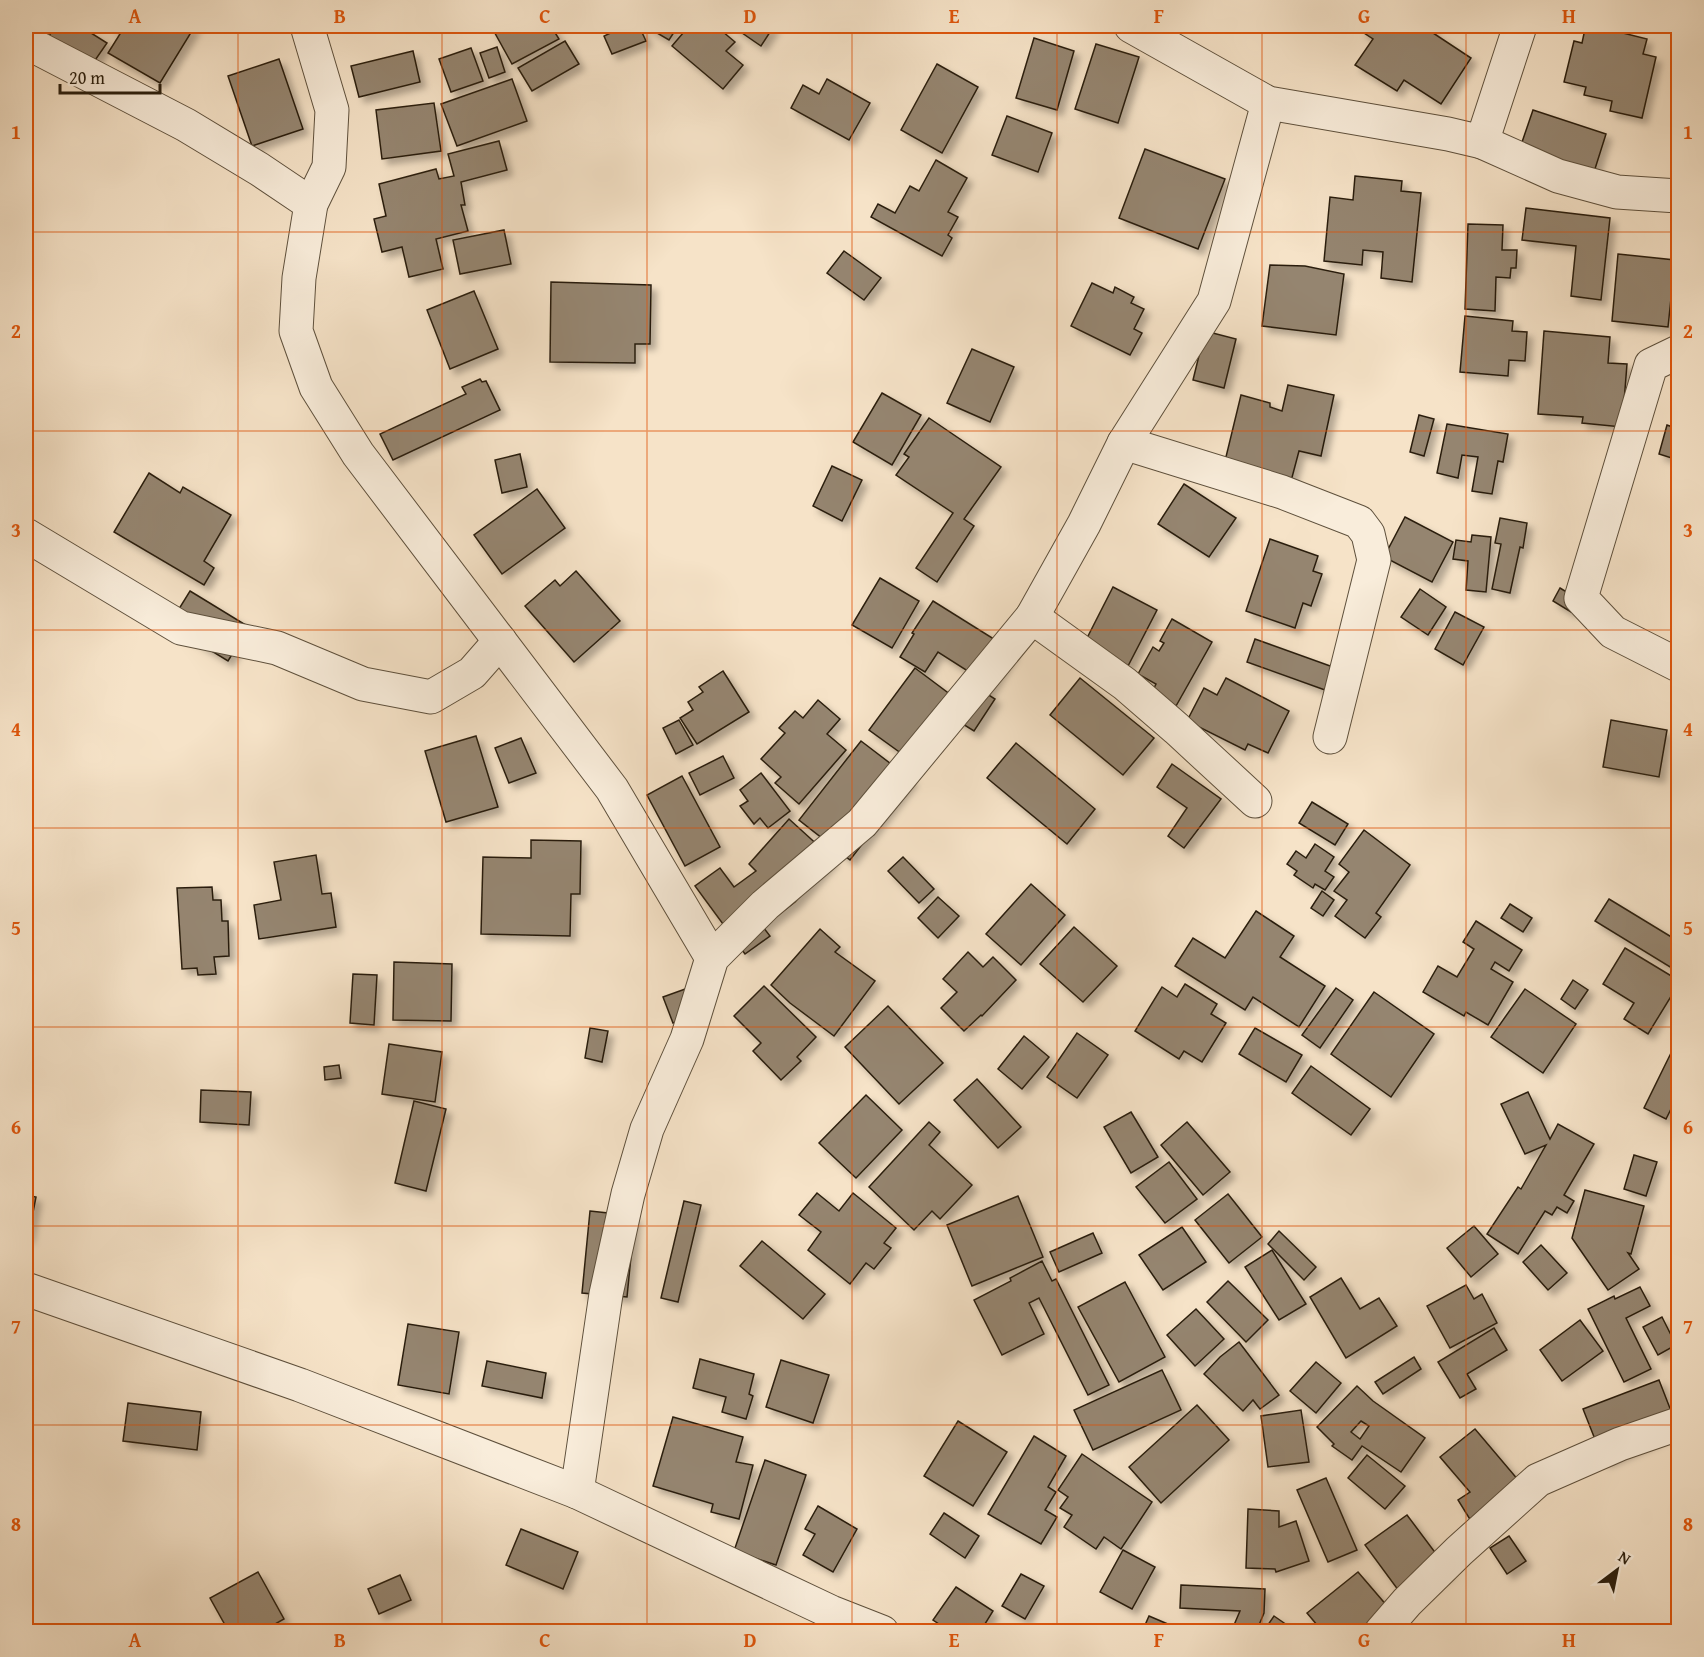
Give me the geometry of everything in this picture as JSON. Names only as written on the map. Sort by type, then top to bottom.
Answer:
[{"type":"street","points":[[307,26],[332,110],[328,167],[311,204],[299,278],[296,331],[316,387],[358,454],[612,789],[712,958]]},
{"type":"street","points":[[1131,26],[1268,103],[1482,142],[1568,179],[1617,192],[1678,196]]},
{"type":"street","points":[[1482,142],[1520,26]]},
{"type":"street","points":[[26,42],[186,124],[311,204]]},
{"type":"street","points":[[577,1492],[606,1294],[628,1194],[647,1129],[687,1039],[712,958],[765,905],[862,823],[1032,617],[1084,524],[1124,443],[1214,300],[1268,103]]},
{"type":"street","points":[[1678,352],[1651,365],[1581,598],[1613,632],[1678,665]]},
{"type":"street","points":[[1124,443],[1281,492],[1359,522],[1368,534],[1374,560],[1329,737]]},
{"type":"street","points":[[26,535],[181,628],[277,648],[363,684],[431,697],[472,673],[500,642]]},
{"type":"street","points":[[1032,617],[1125,684],[1255,801]]},
{"type":"street","points":[[26,1289],[300,1385],[577,1492],[831,1612],[882,1632]]},
{"type":"street","points":[[1382,1632],[1407,1602],[1459,1551],[1538,1480],[1620,1444],[1678,1424]]},
{"type":"building","points":[[56,26],[80,26],[107,43],[89,69],[46,40]]},
{"type":"building","points":[[114,26],[195,26],[160,83],[108,53],[120,34],[112,29]]},
{"type":"building","points":[[491,26],[551,26],[559,39],[512,64]]},
{"type":"building","points":[[618,26],[639,26],[646,41],[612,54],[604,36],[619,29]]},
{"type":"building","points":[[645,26],[678,26],[669,40]]},
{"type":"building","points":[[689,26],[696,26],[701,30],[705,26],[716,26],[735,42],[726,51],[743,65],[723,89],[672,46]]},
{"type":"building","points":[[732,26],[774,26],[761,46]]},
{"type":"building","points":[[1365,26],[1434,26],[1430,31],[1471,58],[1441,104],[1404,80],[1397,91],[1355,65],[1373,39],[1361,31]]},
{"type":"building","points":[[1599,27],[1647,39],[1643,54],[1656,57],[1642,118],[1610,111],[1612,101],[1584,95],[1586,87],[1564,82],[1574,41],[1582,43],[1585,29],[1598,32]]},
{"type":"building","points":[[1034,38],[1074,51],[1057,110],[1016,98]]},
{"type":"building","points":[[565,41],[579,64],[532,91],[518,68]]},
{"type":"building","points":[[1096,44],[1139,57],[1118,123],[1075,109]]},
{"type":"building","points":[[497,47],[505,72],[489,78],[480,53]]},
{"type":"building","points":[[471,48],[483,81],[451,92],[439,59]]},
{"type":"building","points":[[413,51],[420,82],[359,97],[351,66]]},
{"type":"building","points":[[279,59],[303,129],[252,146],[228,76]]},
{"type":"building","points":[[937,64],[978,87],[942,153],[901,130]]},
{"type":"building","points":[[512,79],[527,121],[457,146],[441,104]]},
{"type":"building","points":[[827,79],[870,103],[849,140],[791,108],[803,85],[819,94]]},
{"type":"building","points":[[434,103],[441,151],[382,159],[376,110]]},
{"type":"building","points":[[1533,110],[1606,134],[1594,172],[1520,148]]},
{"type":"building","points":[[1007,116],[1052,133],[1038,172],[992,155]]},
{"type":"building","points":[[499,141],[507,170],[461,182],[465,205],[461,205],[468,231],[436,239],[443,269],[409,277],[402,247],[382,252],[374,219],[386,216],[379,184],[436,169],[439,179],[454,176],[448,154]]},
{"type":"building","points":[[1145,149],[1225,179],[1198,249],[1119,218]]},
{"type":"building","points":[[936,160],[967,178],[948,212],[958,217],[948,235],[952,238],[942,256],[871,217],[878,204],[895,213],[910,186],[919,191]]},
{"type":"building","points":[[1355,176],[1402,181],[1401,191],[1421,193],[1412,282],[1381,278],[1383,252],[1363,250],[1362,265],[1324,261],[1330,197],[1353,200]]},
{"type":"building","points":[[1526,208],[1610,218],[1601,300],[1571,296],[1576,246],[1522,240]]},
{"type":"building","points":[[1468,224],[1503,225],[1502,250],[1517,250],[1516,268],[1511,268],[1510,278],[1496,277],[1495,311],[1465,309]]},
{"type":"building","points":[[504,230],[511,264],[460,274],[453,240]]},
{"type":"building","points":[[844,251],[881,278],[864,300],[827,273]]},
{"type":"building","points":[[1618,254],[1675,260],[1668,327],[1612,321]]},
{"type":"building","points":[[1270,265],[1305,266],[1344,274],[1336,335],[1262,326]]},
{"type":"building","points":[[551,282],[651,285],[650,344],[635,344],[635,363],[550,362]]},
{"type":"building","points":[[1092,283],[1113,293],[1115,287],[1134,297],[1131,303],[1144,309],[1134,329],[1142,333],[1130,355],[1071,326]]},
{"type":"building","points":[[474,291],[498,349],[450,369],[427,310]]},
{"type":"building","points":[[1465,316],[1513,321],[1512,331],[1527,332],[1525,361],[1509,360],[1508,376],[1460,372]]},
{"type":"building","points":[[1205,331],[1236,339],[1224,388],[1193,380]]},
{"type":"building","points":[[1544,331],[1610,337],[1608,363],[1627,364],[1622,427],[1582,423],[1583,417],[1538,414]]},
{"type":"building","points":[[972,349],[1014,367],[990,422],[947,403]]},
{"type":"building","points":[[480,379],[482,382],[486,381],[500,410],[393,460],[380,434],[466,394],[462,387]]},
{"type":"building","points":[[1288,385],[1334,395],[1321,456],[1299,451],[1290,485],[1225,461],[1241,395],[1270,403],[1270,407],[1282,411]]},
{"type":"building","points":[[882,393],[921,415],[892,465],[853,442]]},
{"type":"building","points":[[1419,415],[1434,419],[1424,456],[1410,452]]},
{"type":"building","points":[[929,418],[1001,467],[964,519],[974,526],[937,582],[916,568],[953,513],[896,475],[909,457],[904,454]]},
{"type":"building","points":[[1447,424],[1508,434],[1503,462],[1498,461],[1492,494],[1472,491],[1478,457],[1462,455],[1458,478],[1437,473]]},
{"type":"building","points":[[1667,425],[1678,429],[1678,460],[1659,454]]},
{"type":"building","points":[[520,454],[527,487],[502,493],[495,460]]},
{"type":"building","points":[[832,466],[862,480],[842,521],[813,506]]},
{"type":"building","points":[[149,473],[180,493],[183,487],[231,515],[204,561],[214,568],[204,585],[114,532]]},
{"type":"building","points":[[1184,484],[1236,518],[1209,557],[1158,524]]},
{"type":"building","points":[[537,489],[565,528],[502,574],[474,535]]},
{"type":"building","points":[[1405,517],[1453,542],[1432,582],[1384,557]]},
{"type":"building","points":[[1500,518],[1527,523],[1523,548],[1520,547],[1510,593],[1492,589],[1501,544],[1495,543]]},
{"type":"building","points":[[1472,535],[1491,537],[1486,592],[1466,590],[1468,561],[1453,559],[1456,540],[1471,542]]},
{"type":"building","points":[[1270,539],[1318,556],[1313,571],[1322,574],[1311,606],[1303,603],[1295,628],[1246,611]]},
{"type":"building","points":[[576,571],[620,621],[574,662],[525,606],[555,580],[560,586]]},
{"type":"building","points":[[880,578],[919,601],[892,648],[852,625]]},
{"type":"building","points":[[1113,587],[1157,610],[1128,666],[1084,644]]},
{"type":"building","points":[[1560,588],[1578,599],[1571,612],[1553,601]]},
{"type":"building","points":[[1420,589],[1446,607],[1428,635],[1401,617]]},
{"type":"building","points":[[190,591],[249,627],[228,661],[169,625]]},
{"type":"building","points":[[933,601],[1013,651],[987,694],[995,699],[974,731],[953,718],[971,673],[938,652],[925,672],[900,657],[914,634],[912,633]]},
{"type":"building","points":[[1455,612],[1484,627],[1463,665],[1435,649]]},
{"type":"building","points":[[1172,619],[1212,642],[1176,706],[1152,692],[1156,684],[1138,674],[1153,647],[1159,651],[1164,643],[1160,641]]},
{"type":"building","points":[[1255,639],[1333,667],[1325,690],[1247,662]]},
{"type":"building","points":[[915,668],[951,695],[916,764],[869,730]]},
{"type":"building","points":[[723,671],[749,712],[697,744],[680,718],[693,710],[688,702],[703,692],[699,687]]},
{"type":"building","points":[[1080,678],[1154,738],[1123,775],[1050,715]]},
{"type":"building","points":[[1226,678],[1289,711],[1268,753],[1248,744],[1245,750],[1187,721],[1204,688],[1217,695]]},
{"type":"building","points":[[818,700],[840,719],[827,734],[846,750],[799,804],[775,783],[781,777],[761,759],[785,733],[779,728],[795,711],[803,718]]},
{"type":"building","points":[[679,720],[693,745],[676,754],[663,728]]},
{"type":"building","points":[[1611,720],[1667,730],[1659,777],[1603,767]]},
{"type":"building","points":[[476,736],[498,807],[446,822],[425,751]]},
{"type":"building","points":[[521,738],[536,773],[509,783],[495,748]]},
{"type":"building","points":[[861,741],[912,780],[850,860],[799,820]]},
{"type":"building","points":[[1016,743],[1095,809],[1067,844],[987,778]]},
{"type":"building","points":[[723,756],[734,778],[700,795],[689,773]]},
{"type":"building","points":[[1172,764],[1221,799],[1184,848],[1168,836],[1187,808],[1157,787]]},
{"type":"building","points":[[761,773],[790,811],[768,828],[760,818],[754,824],[740,806],[748,801],[740,790]]},
{"type":"building","points":[[682,776],[720,847],[685,866],[647,795]]},
{"type":"building","points":[[1312,802],[1348,824],[1335,845],[1299,823]]},
{"type":"building","points":[[789,819],[833,859],[795,902],[763,927],[770,936],[745,954],[695,886],[720,868],[734,887],[756,871],[749,864]]},
{"type":"building","points":[[1364,830],[1410,865],[1376,913],[1381,917],[1365,938],[1335,916],[1347,900],[1334,891],[1349,872],[1339,864]]},
{"type":"building","points":[[531,840],[581,841],[580,894],[571,894],[570,936],[481,934],[483,857],[531,858]]},
{"type":"building","points":[[1315,844],[1334,857],[1325,871],[1334,877],[1325,890],[1315,884],[1313,888],[1294,875],[1297,871],[1287,864],[1296,851],[1306,858]]},
{"type":"building","points":[[316,855],[322,894],[331,893],[336,927],[259,939],[254,905],[281,900],[274,862]]},
{"type":"building","points":[[903,857],[934,889],[919,903],[888,871]]},
{"type":"building","points":[[1031,884],[1065,915],[1021,965],[986,934]]},
{"type":"building","points":[[212,887],[213,900],[221,900],[222,921],[228,921],[229,956],[214,957],[216,974],[198,975],[197,968],[182,969],[177,888]]},
{"type":"building","points":[[1322,891],[1334,900],[1323,916],[1311,908]]},
{"type":"building","points":[[938,897],[959,916],[938,938],[918,918]]},
{"type":"building","points":[[1609,899],[1678,941],[1678,965],[1675,970],[1595,921]]},
{"type":"building","points":[[1510,904],[1532,918],[1523,932],[1501,918]]},
{"type":"building","points":[[1256,911],[1294,936],[1280,957],[1325,986],[1299,1027],[1253,997],[1245,1010],[1175,966],[1193,938],[1225,958]]},
{"type":"building","points":[[1476,921],[1522,950],[1509,971],[1495,962],[1491,969],[1513,982],[1488,1025],[1466,1012],[1464,1016],[1423,992],[1438,966],[1457,977],[1474,949],[1463,942]]},
{"type":"building","points":[[1074,927],[1117,966],[1083,1002],[1040,964]]},
{"type":"building","points":[[820,929],[840,947],[835,952],[875,981],[834,1036],[790,1003],[771,985]]},
{"type":"building","points":[[1625,948],[1678,980],[1678,985],[1648,1034],[1624,1019],[1634,1003],[1603,984]]},
{"type":"building","points":[[968,952],[983,967],[993,957],[1016,980],[982,1016],[964,1031],[941,1008],[957,992],[943,979]]},
{"type":"building","points":[[394,962],[452,964],[451,1021],[393,1020]]},
{"type":"building","points":[[353,974],[377,975],[374,1025],[350,1023]]},
{"type":"building","points":[[1573,980],[1588,990],[1575,1009],[1561,999]]},
{"type":"building","points":[[1185,984],[1217,1004],[1211,1014],[1226,1023],[1202,1062],[1184,1051],[1179,1059],[1135,1031],[1162,987],[1177,997]]},
{"type":"building","points":[[764,986],[816,1037],[797,1057],[801,1061],[781,1080],[753,1051],[761,1043],[734,1016]]},
{"type":"building","points":[[688,988],[698,1015],[673,1023],[663,997]]},
{"type":"building","points":[[1336,988],[1353,1000],[1320,1048],[1302,1035]]},
{"type":"building","points":[[1525,989],[1576,1024],[1543,1073],[1491,1037]]},
{"type":"building","points":[[1374,992],[1434,1034],[1391,1097],[1331,1054]]},
{"type":"building","points":[[888,1006],[943,1063],[899,1104],[845,1047]]},
{"type":"building","points":[[590,1028],[608,1031],[602,1062],[585,1058]]},
{"type":"building","points":[[1255,1028],[1302,1055],[1286,1082],[1239,1054]]},
{"type":"building","points":[[1077,1033],[1108,1055],[1077,1098],[1047,1077]]},
{"type":"building","points":[[1024,1036],[1049,1057],[1022,1089],[998,1069]]},
{"type":"building","points":[[389,1044],[442,1052],[435,1102],[382,1094]]},
{"type":"building","points":[[1671,1053],[1678,1057],[1678,1101],[1676,1099],[1666,1119],[1644,1108]]},
{"type":"building","points":[[339,1065],[341,1078],[325,1080],[324,1067]]},
{"type":"building","points":[[1311,1066],[1370,1109],[1351,1135],[1292,1093]]},
{"type":"building","points":[[977,1079],[1021,1127],[998,1148],[954,1100]]},
{"type":"building","points":[[201,1090],[251,1092],[249,1125],[200,1122]]},
{"type":"building","points":[[1528,1092],[1550,1139],[1558,1124],[1594,1144],[1564,1195],[1574,1201],[1567,1213],[1557,1207],[1552,1215],[1545,1211],[1518,1254],[1487,1234],[1518,1187],[1521,1189],[1546,1145],[1525,1154],[1501,1104]]},
{"type":"building","points":[[866,1095],[902,1130],[856,1178],[819,1143]]},
{"type":"building","points":[[414,1101],[446,1109],[426,1191],[395,1183]]},
{"type":"building","points":[[1131,1112],[1158,1157],[1131,1173],[1104,1127]]},
{"type":"building","points":[[929,1122],[940,1132],[929,1145],[972,1185],[940,1219],[932,1211],[914,1230],[869,1187]]},
{"type":"building","points":[[1187,1122],[1230,1172],[1203,1195],[1161,1145]]},
{"type":"building","points":[[1634,1155],[1657,1162],[1646,1196],[1624,1189]]},
{"type":"building","points":[[1169,1162],[1197,1199],[1165,1223],[1136,1187]]},
{"type":"building","points":[[1585,1190],[1644,1206],[1631,1254],[1628,1253],[1639,1269],[1608,1290],[1572,1238]]},
{"type":"building","points":[[817,1193],[839,1211],[853,1193],[896,1228],[884,1243],[891,1248],[874,1269],[866,1263],[850,1284],[808,1250],[821,1232],[799,1215]]},
{"type":"building","points":[[1228,1194],[1262,1237],[1229,1263],[1195,1220]]},
{"type":"building","points":[[26,1195],[36,1197],[28,1238],[26,1238]]},
{"type":"building","points":[[1018,1196],[1043,1257],[972,1286],[947,1225]]},
{"type":"building","points":[[684,1201],[701,1205],[678,1302],[661,1298]]},
{"type":"building","points":[[590,1211],[635,1216],[627,1297],[582,1293]]},
{"type":"building","points":[[1474,1226],[1498,1254],[1471,1277],[1447,1248]]},
{"type":"building","points":[[1182,1227],[1206,1262],[1163,1290],[1139,1255]]},
{"type":"building","points":[[1279,1231],[1316,1267],[1304,1280],[1268,1244]]},
{"type":"building","points":[[1093,1233],[1102,1253],[1059,1272],[1050,1252]]},
{"type":"building","points":[[762,1241],[825,1294],[803,1319],[740,1266]]},
{"type":"building","points":[[1541,1245],[1567,1273],[1548,1290],[1523,1262]]},
{"type":"building","points":[[1272,1250],[1306,1304],[1279,1320],[1245,1267]]},
{"type":"building","points":[[1042,1261],[1052,1281],[1056,1279],[1109,1385],[1088,1395],[1039,1298],[1029,1303],[1044,1334],[1002,1355],[974,1300],[1011,1281],[1010,1278]]},
{"type":"building","points":[[1341,1278],[1360,1309],[1379,1298],[1397,1326],[1346,1358],[1310,1297]]},
{"type":"building","points":[[1228,1281],[1268,1320],[1246,1342],[1207,1302]]},
{"type":"building","points":[[1125,1282],[1165,1357],[1119,1382],[1078,1307]]},
{"type":"building","points":[[1466,1285],[1474,1299],[1482,1294],[1497,1323],[1450,1348],[1427,1306]]},
{"type":"building","points":[[1640,1287],[1650,1306],[1626,1318],[1651,1369],[1624,1382],[1588,1309],[1614,1296],[1615,1299]]},
{"type":"building","points":[[1196,1309],[1224,1339],[1195,1366],[1167,1335]]},
{"type":"building","points":[[1662,1317],[1676,1345],[1658,1355],[1643,1327]]},
{"type":"building","points":[[1580,1320],[1603,1351],[1562,1381],[1540,1350]]},
{"type":"building","points":[[408,1324],[459,1332],[449,1394],[398,1385]]},
{"type":"building","points":[[1494,1328],[1507,1350],[1467,1374],[1476,1389],[1460,1398],[1438,1362]]},
{"type":"building","points":[[1239,1342],[1279,1395],[1260,1409],[1253,1400],[1243,1411],[1204,1374]]},
{"type":"building","points":[[1414,1357],[1421,1369],[1383,1394],[1375,1382]]},
{"type":"building","points":[[700,1359],[754,1374],[749,1394],[753,1396],[746,1419],[722,1412],[726,1397],[693,1388]]},
{"type":"building","points":[[781,1360],[829,1375],[813,1423],[766,1407]]},
{"type":"building","points":[[487,1361],[546,1373],[542,1398],[482,1386]]},
{"type":"building","points":[[1316,1362],[1341,1383],[1316,1413],[1290,1391]]},
{"type":"building","points":[[1162,1370],[1181,1410],[1093,1450],[1074,1410]]},
{"type":"building","points":[[1659,1380],[1678,1429],[1604,1462],[1583,1409]]},
{"type":"building","points":[[1357,1386],[1373,1401],[1425,1438],[1401,1472],[1362,1446],[1352,1460],[1332,1446],[1334,1444],[1317,1427]],"holes":[[[1361,1421],[1369,1426],[1360,1439],[1351,1432]]]},
{"type":"building","points":[[128,1403],[201,1412],[197,1450],[123,1441]]},
{"type":"building","points":[[1197,1405],[1229,1440],[1161,1503],[1129,1467]]},
{"type":"building","points":[[1301,1410],[1309,1462],[1268,1467],[1261,1416]]},
{"type":"building","points":[[673,1417],[743,1437],[736,1462],[753,1465],[739,1519],[711,1512],[713,1504],[653,1486]]},
{"type":"building","points":[[958,1421],[1007,1452],[973,1506],[924,1476]]},
{"type":"building","points":[[1475,1429],[1525,1488],[1471,1521],[1458,1500],[1470,1492],[1440,1457]]},
{"type":"building","points":[[1034,1436],[1066,1456],[1048,1487],[1056,1492],[1045,1510],[1057,1517],[1041,1544],[988,1514]]},
{"type":"building","points":[[1082,1454],[1152,1502],[1121,1549],[1104,1537],[1096,1549],[1064,1527],[1072,1515],[1060,1508],[1068,1497],[1058,1490]]},
{"type":"building","points":[[1367,1455],[1405,1486],[1385,1509],[1348,1478]]},
{"type":"building","points":[[765,1460],[806,1475],[776,1565],[734,1551]]},
{"type":"building","points":[[1326,1478],[1357,1550],[1328,1562],[1297,1490]]},
{"type":"building","points":[[818,1506],[857,1529],[833,1572],[803,1555],[815,1534],[805,1529]]},
{"type":"building","points":[[1248,1509],[1279,1511],[1279,1527],[1296,1521],[1309,1561],[1276,1572],[1275,1569],[1246,1568]]},
{"type":"building","points":[[944,1513],[979,1536],[965,1558],[930,1534]]},
{"type":"building","points":[[1407,1515],[1449,1571],[1407,1602],[1365,1545]]},
{"type":"building","points":[[521,1529],[578,1552],[563,1589],[506,1565]]},
{"type":"building","points":[[1509,1536],[1526,1561],[1507,1574],[1490,1548]]},
{"type":"building","points":[[1123,1550],[1155,1567],[1132,1609],[1100,1592]]},
{"type":"building","points":[[258,1572],[284,1619],[261,1632],[229,1632],[210,1598]]},
{"type":"building","points":[[1358,1572],[1394,1614],[1372,1632],[1323,1632],[1307,1613]]},
{"type":"building","points":[[1021,1574],[1044,1586],[1025,1619],[1002,1606]]},
{"type":"building","points":[[400,1575],[411,1600],[379,1614],[368,1589]]},
{"type":"building","points":[[1181,1585],[1265,1589],[1264,1613],[1256,1632],[1231,1632],[1240,1611],[1180,1608]]},
{"type":"building","points":[[956,1587],[993,1611],[980,1632],[951,1632],[933,1620]]},
{"type":"building","points":[[1149,1616],[1170,1625],[1167,1632],[1142,1632]]},
{"type":"building","points":[[1274,1616],[1297,1632],[1263,1632]]}]
